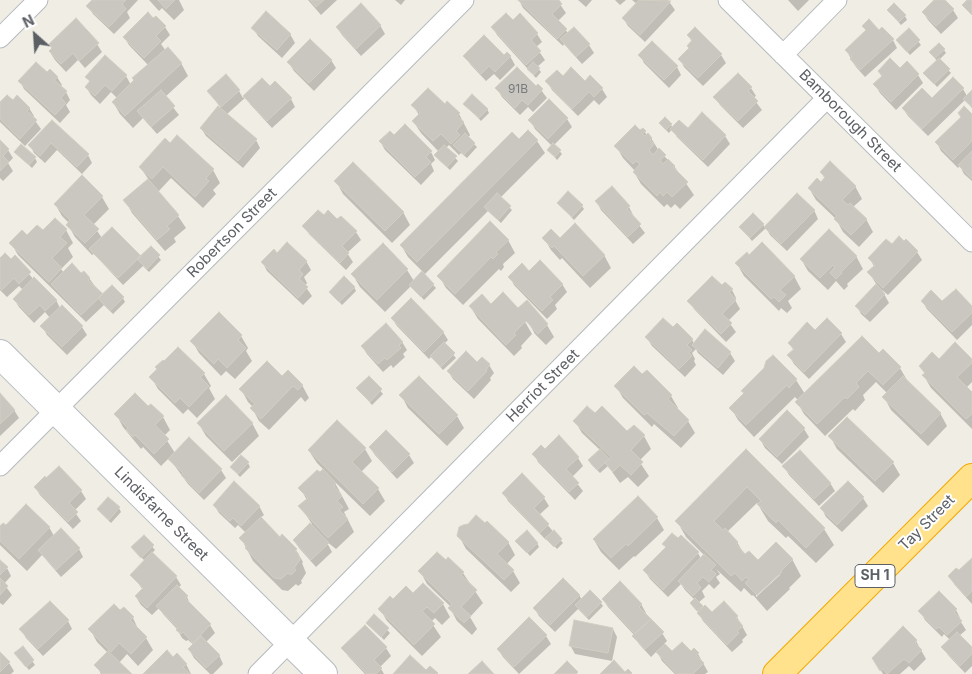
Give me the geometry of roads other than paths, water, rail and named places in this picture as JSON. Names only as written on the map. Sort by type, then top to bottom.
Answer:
[{"type":"highway","name":"Tay Street","points":[[776,674],[972,478]]},
{"type":"street","points":[[0,38],[38,0]]},
{"type":"street","name":"Robertson Street","points":[[0,466],[464,0]]},
{"type":"street","name":"Bamborough Street","points":[[728,0],[972,242]]},
{"type":"street","points":[[782,55],[836,0]]},
{"type":"street","name":"Herriot Street","points":[[258,674],[827,98]]},
{"type":"street","name":"Lindisfarne Street","points":[[0,354],[323,674]]}]
